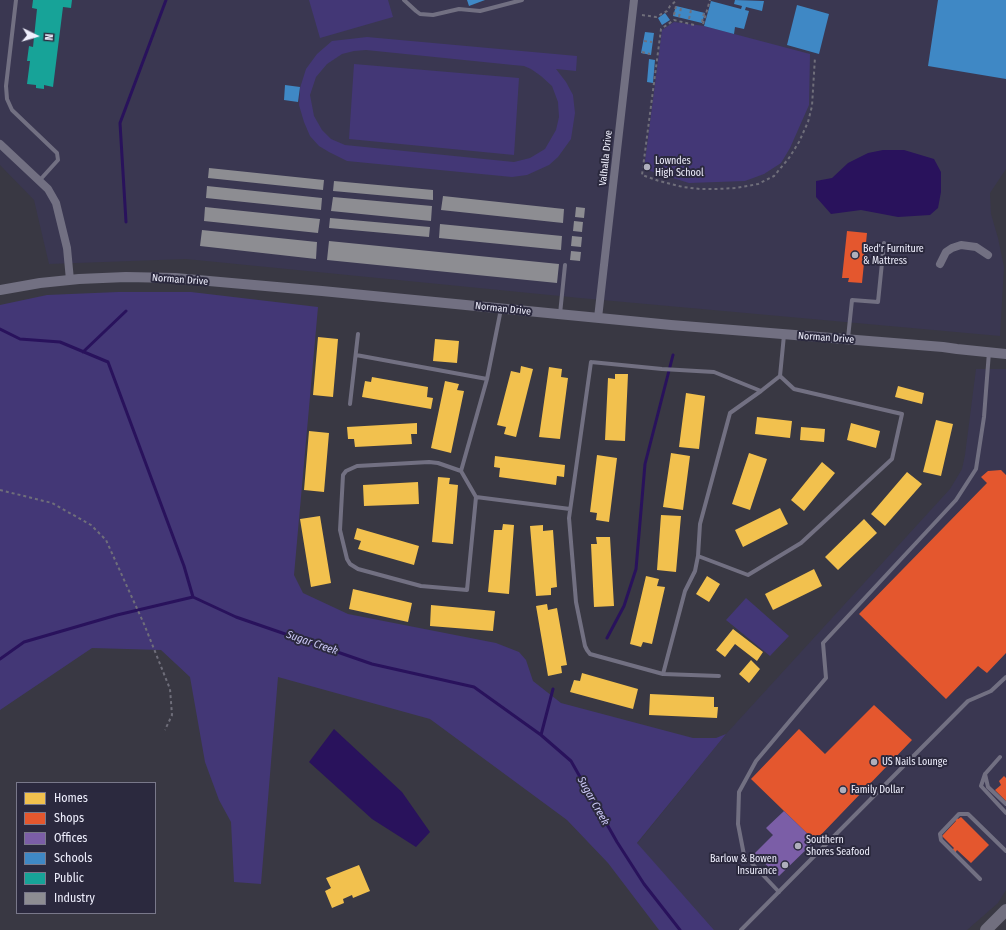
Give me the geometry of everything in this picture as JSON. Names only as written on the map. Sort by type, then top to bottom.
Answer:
[{"type":"main road","points":[[986,930],[1006,910]]},
{"type":"street","name":"Valhalla Drive","points":[[598,318],[634,0]]},
{"type":"street","points":[[0,144],[48,189],[56,204],[66,248],[70,280]]},
{"type":"street","points":[[940,264],[946,252],[961,244],[976,247],[988,255]]},
{"type":"street","name":"Norman Drive","points":[[0,290],[40,283],[70,280],[126,277],[175,278],[560,315],[784,335],[943,347],[1006,354]]},
{"type":"lane","points":[[16,0],[6,86],[7,99],[12,110],[58,153],[58,160],[40,181]]},
{"type":"lane","points":[[404,0],[420,14],[433,15],[459,9],[480,11],[522,0]]},
{"type":"lane","points":[[848,340],[852,300],[878,302],[884,243]]},
{"type":"lane","points":[[560,315],[565,265]]},
{"type":"lane","points":[[461,471],[486,379],[501,309]]},
{"type":"lane","points":[[350,404],[358,334]]},
{"type":"lane","points":[[663,674],[685,591],[695,571],[698,556],[700,524],[730,412],[780,376],[784,335]]},
{"type":"lane","points":[[779,892],[744,855],[738,824],[739,792],[756,761],[826,678],[823,643],[956,500],[976,469],[984,417],[989,352]]},
{"type":"lane","points":[[356,355],[486,379]]},
{"type":"lane","points":[[719,676],[663,674],[590,654],[587,650],[576,602],[569,518],[591,362],[674,370],[714,372],[761,391]]},
{"type":"lane","points":[[698,556],[748,575],[801,543],[892,459],[902,414],[794,389],[780,376]]},
{"type":"lane","points":[[429,462],[438,463],[461,471],[476,497],[467,590],[421,586],[358,569],[350,564],[347,559],[340,530],[344,475],[346,471],[357,466],[429,462]]},
{"type":"lane","points":[[476,497],[570,509]]},
{"type":"lane","points":[[741,930],[968,701],[991,691],[1006,676]]},
{"type":"lane","points":[[1000,757],[985,774],[981,786],[1006,814]]},
{"type":"lane","points":[[985,774],[988,787],[1006,804]]},
{"type":"lane","points":[[980,878],[941,840],[940,834],[959,814],[968,814],[1006,851]]},
{"type":"path","points":[[642,15],[656,17],[667,11],[677,0]]},
{"type":"path","points":[[704,13],[702,23],[710,0]]},
{"type":"path","points":[[674,15],[676,6]]},
{"type":"path","points":[[679,16],[682,8]]},
{"type":"path","points":[[689,19],[691,10]]},
{"type":"path","points":[[694,25],[674,20],[661,29],[642,175],[665,182],[689,188],[736,188],[758,184],[774,176],[799,142],[808,122],[812,106],[815,57]]},
{"type":"path","points":[[644,41],[652,42]]},
{"type":"path","points":[[642,52],[650,54]]},
{"type":"path","points":[[0,490],[52,502],[91,525],[106,540],[144,624],[170,689],[172,715],[165,730]]},
{"type":"shaded area","name":"Lowndes High School","points":[[0,0],[1006,0],[1006,169],[990,193],[991,214],[1004,267],[1000,336],[580,298],[186,259],[49,264],[34,200],[0,165]]},
{"type":"shaded area","points":[[309,0],[388,0],[393,17],[320,38]]},
{"type":"shaded area","points":[[674,22],[704,26],[810,54],[809,105],[790,148],[781,163],[764,174],[745,181],[689,183],[644,169],[662,30]]},
{"type":"shaded area","points":[[367,37],[577,56],[576,71],[556,69],[566,82],[573,95],[575,113],[571,139],[558,157],[549,165],[527,175],[512,177],[347,161],[319,146],[310,136],[299,105],[300,88],[306,69],[317,54],[332,41]],"holes":[[[366,50],[524,66],[541,76],[552,86],[558,102],[559,117],[556,130],[545,149],[530,158],[514,162],[345,145],[331,139],[322,130],[314,116],[310,95],[316,77],[327,64],[342,54]]]},
{"type":"shaded area","points":[[354,64],[519,78],[514,155],[349,139]]},
{"type":"shaded area","points":[[883,150],[904,150],[934,159],[941,172],[941,192],[938,208],[930,215],[898,217],[861,210],[831,214],[816,197],[816,181],[832,178],[848,163],[868,153]]},
{"type":"shaded area","points":[[118,292],[191,292],[318,307],[294,575],[303,593],[348,614],[496,643],[519,652],[526,660],[533,681],[561,703],[693,738],[716,738],[726,734],[637,843],[714,930],[659,930],[608,863],[567,820],[430,719],[278,677],[261,884],[234,882],[231,822],[219,800],[205,762],[190,677],[161,650],[92,648],[0,710],[0,305],[47,295]]},
{"type":"shaded area","points":[[976,369],[1006,369],[1006,890],[998,903],[967,930],[714,930],[637,844],[726,734],[950,489],[962,469]]},
{"type":"shaded area","points":[[746,598],[789,636],[770,656],[726,620]]},
{"type":"shaded area","points":[[334,729],[402,792],[430,832],[416,847],[372,819],[309,762]]},
{"type":"building: Homes","points":[[318,337],[338,339],[333,397],[313,395]]},
{"type":"building: Homes","points":[[435,339],[459,341],[457,363],[433,361]]},
{"type":"building: Homes","points":[[521,366],[533,369],[516,437],[504,434],[506,427],[497,425],[511,371],[520,373]]},
{"type":"building: Homes","points":[[549,367],[562,369],[561,377],[568,378],[560,439],[539,437]]},
{"type":"building: Homes","points":[[615,374],[628,374],[625,441],[605,440],[608,378],[615,379]]},
{"type":"building: Homes","points":[[372,377],[428,387],[427,397],[433,398],[431,409],[362,397],[365,381],[371,382]]},
{"type":"building: Homes","points":[[445,381],[459,384],[457,390],[464,391],[451,453],[431,448]]},
{"type":"building: Homes","points":[[898,386],[924,393],[922,404],[895,397]]},
{"type":"building: Homes","points":[[686,393],[705,396],[699,449],[679,447]]},
{"type":"building: Homes","points":[[757,417],[792,421],[790,438],[755,434]]},
{"type":"building: Homes","points":[[936,420],[953,424],[941,476],[923,472]]},
{"type":"building: Homes","points":[[417,423],[417,434],[411,434],[412,444],[355,447],[354,439],[348,439],[347,427]]},
{"type":"building: Homes","points":[[851,423],[880,431],[876,448],[847,440]]},
{"type":"building: Homes","points":[[801,427],[825,429],[824,442],[800,440]]},
{"type":"building: Homes","points":[[309,431],[329,433],[324,492],[304,490]]},
{"type":"building: Homes","points":[[671,453],[690,456],[683,510],[663,507]]},
{"type":"building: Homes","points":[[749,453],[767,459],[750,510],[732,504]]},
{"type":"building: Homes","points":[[597,455],[617,458],[609,522],[596,520],[597,513],[590,512]]},
{"type":"building: Homes","points":[[495,456],[565,465],[564,477],[557,476],[556,485],[499,477],[500,468],[494,467]]},
{"type":"building: Homes","points":[[822,462],[835,473],[804,511],[791,500]]},
{"type":"building: Homes","points":[[907,472],[922,484],[885,526],[871,514]]},
{"type":"building: Homes","points":[[438,477],[450,478],[449,484],[458,485],[453,544],[432,542]]},
{"type":"building: Homes","points":[[418,482],[419,504],[364,506],[363,485]]},
{"type":"building: Homes","points":[[780,508],[788,524],[743,547],[735,530]]},
{"type":"building: Homes","points":[[661,515],[681,516],[676,572],[657,570]]},
{"type":"building: Homes","points":[[320,516],[331,583],[311,587],[300,519]]},
{"type":"building: Homes","points":[[864,519],[877,533],[838,570],[825,557]]},
{"type":"building: Homes","points":[[503,524],[514,525],[509,594],[488,592],[494,530],[502,530]]},
{"type":"building: Homes","points":[[543,525],[543,531],[553,530],[557,587],[551,588],[551,595],[536,596],[530,526]]},
{"type":"building: Homes","points":[[357,528],[419,546],[414,565],[358,549],[361,541],[354,539]]},
{"type":"building: Homes","points":[[596,537],[610,537],[614,606],[594,607],[591,544],[597,544]]},
{"type":"building: Homes","points":[[814,569],[822,586],[773,610],[765,594]]},
{"type":"building: Homes","points":[[646,576],[659,579],[657,586],[665,587],[652,644],[643,642],[641,647],[630,644]]},
{"type":"building: Homes","points":[[707,576],[720,584],[709,602],[696,594]]},
{"type":"building: Homes","points":[[353,589],[412,603],[408,622],[349,609]]},
{"type":"building: Homes","points":[[547,604],[548,610],[557,608],[567,665],[561,666],[562,673],[548,676],[536,606]]},
{"type":"building: Homes","points":[[431,605],[495,611],[493,631],[430,626]]},
{"type":"building: Homes","points":[[733,629],[763,652],[757,661],[735,644],[725,657],[716,650]]},
{"type":"building: Homes","points":[[751,660],[760,669],[749,683],[739,674]]},
{"type":"building: Homes","points":[[582,673],[638,689],[633,709],[570,692],[574,680],[580,681]]},
{"type":"building: Homes","points":[[650,694],[714,697],[714,707],[718,707],[717,718],[649,715]]},
{"type":"building: Homes","points":[[359,865],[370,891],[353,898],[352,895],[343,899],[344,903],[332,908],[325,891],[331,888],[326,878]]},
{"type":"building: Shops","name":"Bed'r Furniture & Mattress","points":[[847,231],[867,233],[862,283],[848,282],[849,278],[842,278]]},
{"type":"building: Shops","points":[[1001,470],[1006,475],[1006,653],[987,673],[978,666],[946,699],[859,614],[987,483],[981,477],[988,471]]},
{"type":"building: Shops","points":[[874,705],[912,740],[815,841],[751,779],[799,729],[825,754]]},
{"type":"building: Shops","points":[[1004,776],[1006,778],[1006,801],[995,790],[1001,785],[999,781]]},
{"type":"building: Shops","points":[[956,817],[958,819],[961,817],[989,845],[971,863],[957,850],[955,853],[952,850],[954,848],[942,836],[956,821],[954,819]]},
{"type":"building: Offices","points":[[784,811],[815,841],[779,876],[754,854],[773,835],[766,828]]},
{"type":"building: Schools","points":[[467,0],[485,0],[469,6]]},
{"type":"building: Schools","points":[[735,0],[764,1],[762,11],[746,7],[745,10],[749,11],[744,29],[735,27],[734,34],[704,26],[711,1],[741,9],[742,6],[734,4]]},
{"type":"building: Schools","points":[[938,0],[1006,0],[1006,79],[928,66]]},
{"type":"building: Schools","points":[[797,5],[829,14],[819,54],[787,45]]},
{"type":"building: Schools","points":[[676,6],[705,13],[702,23],[673,16]]},
{"type":"building: Schools","points":[[665,13],[670,20],[662,25],[658,18]]},
{"type":"building: Schools","points":[[645,32],[654,33],[651,55],[641,53]]},
{"type":"building: Schools","points":[[649,59],[655,60],[653,83],[647,82]]},
{"type":"building: Schools","points":[[285,85],[300,87],[298,102],[284,100]]},
{"type":"building: Public","points":[[33,0],[72,0],[71,8],[63,7],[53,87],[44,85],[44,89],[36,88],[36,85],[27,84],[30,61],[27,61],[29,46],[33,47],[37,9],[32,8]]},
{"type":"building: Industry","points":[[209,168],[324,180],[323,190],[208,178]]},
{"type":"building: Industry","points":[[334,181],[433,190],[433,200],[333,191]]},
{"type":"building: Industry","points":[[207,186],[322,198],[321,210],[206,198]]},
{"type":"building: Industry","points":[[443,196],[564,209],[563,223],[441,210]]},
{"type":"building: Industry","points":[[333,197],[432,206],[431,221],[331,211]]},
{"type":"building: Industry","points":[[205,207],[320,219],[318,233],[204,221]]},
{"type":"building: Industry","points":[[576,207],[585,208],[584,218],[575,217]]},
{"type":"building: Industry","points":[[330,218],[430,227],[429,237],[329,228]]},
{"type":"building: Industry","points":[[574,221],[583,222],[582,232],[573,231]]},
{"type":"building: Industry","points":[[440,224],[562,236],[561,250],[439,238]]},
{"type":"building: Industry","points":[[202,230],[317,242],[316,259],[200,246]]},
{"type":"building: Industry","points":[[572,236],[582,237],[581,247],[571,246]]},
{"type":"building: Industry","points":[[329,241],[559,264],[557,283],[327,260]]},
{"type":"building: Industry","points":[[571,251],[581,252],[580,261],[570,260]]},
{"type":"waterway","points":[[126,222],[120,123],[166,0]]},
{"type":"waterway","points":[[83,352],[126,311]]},
{"type":"waterway","name":"Sugar Creek","points":[[0,329],[20,339],[60,342],[108,362],[184,566],[193,597],[236,617],[372,664],[474,687],[541,735],[571,761],[617,842],[644,884],[680,930]]},
{"type":"waterway","points":[[607,638],[624,606],[636,569],[645,464],[673,355]]},
{"type":"waterway","points":[[0,659],[24,642],[117,615],[193,597]]},
{"type":"waterway","points":[[541,735],[553,689]]},
{"type":"place","name":"Lowndes High School","points":[[647,167]]},
{"type":"place","name":"Bed'r Furniture & Mattress","points":[[855,255]]},
{"type":"place","name":"US Nails Lounge","points":[[874,762]]},
{"type":"place","name":"Family Dollar","points":[[843,790]]},
{"type":"place","name":"Southern Shores Seafood","points":[[798,846]]},
{"type":"place","name":"Barlow & Bowen Insurance","points":[[785,865]]}]
